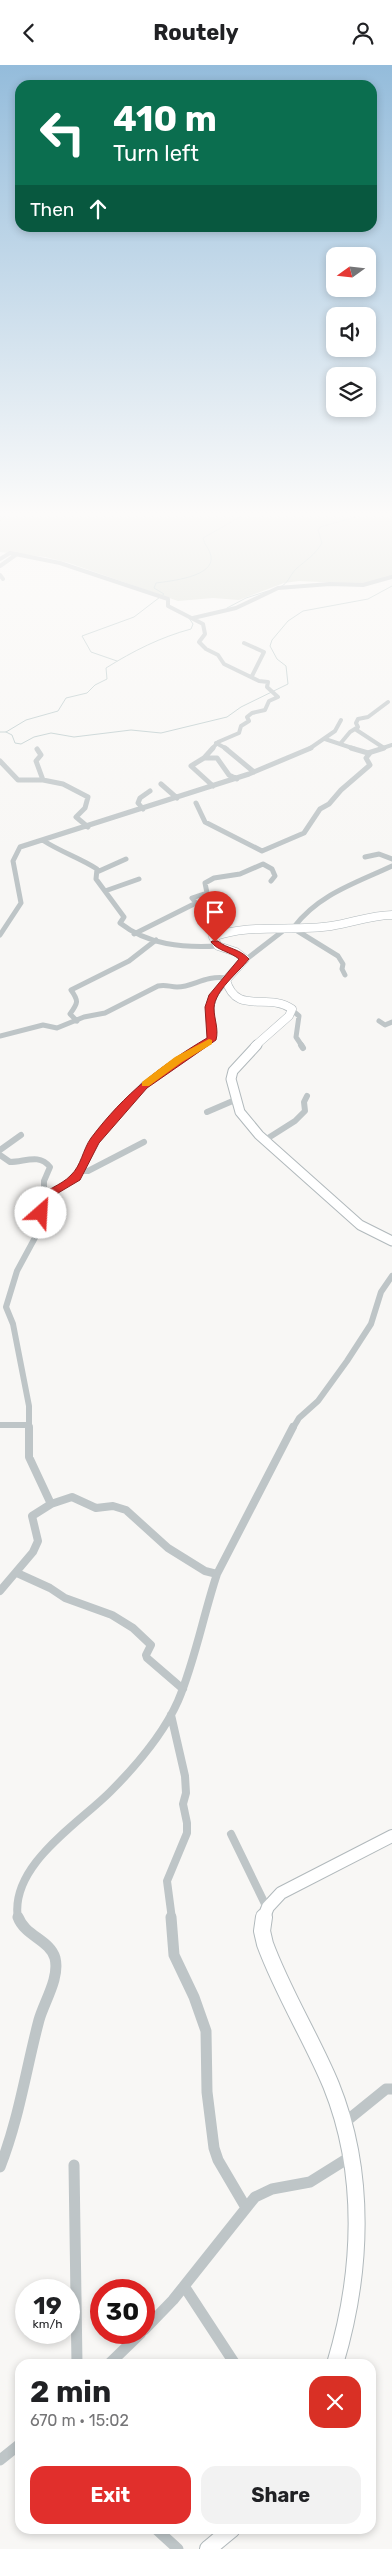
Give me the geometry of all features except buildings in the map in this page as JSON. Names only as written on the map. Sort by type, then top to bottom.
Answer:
[{"type":"street","points":[[204,633],[199,641],[203,647],[218,655],[224,664],[259,681],[268,682],[267,685],[270,691],[278,697],[269,701],[266,710],[248,716],[249,721],[241,726],[239,733],[216,743],[204,758],[191,767],[213,786]]},
{"type":"street","points":[[244,643],[252,646],[255,650],[264,651],[264,656],[252,676]]},
{"type":"street","points":[[340,744],[358,727],[356,723],[358,719],[368,717],[388,702]]},
{"type":"street","points":[[0,935],[6,928],[7,921],[21,903],[11,869],[18,847],[26,842],[44,841],[237,779],[287,756],[300,753],[325,739],[336,729],[341,720]]},
{"type":"street","points":[[355,729],[384,748]]},
{"type":"street","points":[[325,739],[370,753]]},
{"type":"street","points":[[216,743],[231,751],[254,772]]},
{"type":"street","points":[[260,851],[304,833],[320,809],[329,804],[341,790],[370,765],[366,758],[370,753],[392,745]]},
{"type":"street","points":[[37,749],[41,755],[36,761],[43,779]]},
{"type":"street","points":[[204,758],[217,758],[230,775],[237,779]]},
{"type":"street","points":[[0,761],[18,779],[43,779],[65,784],[88,797],[85,808],[76,817],[88,827]]},
{"type":"street","points":[[161,784],[177,798]]},
{"type":"street","points":[[143,809],[138,803],[140,798],[150,791]]},
{"type":"street","points":[[196,803],[205,823],[260,851],[275,876],[271,881]]},
{"type":"street","points":[[44,841],[69,857],[86,861],[97,869],[96,879],[124,917],[120,923],[121,925],[134,934],[185,948],[218,946],[236,952],[244,957],[244,961]]},
{"type":"street","points":[[365,857],[379,853],[392,859]]},
{"type":"street","points":[[97,872],[126,859]]},
{"type":"street","points":[[134,934],[196,903],[192,898],[207,893],[205,883],[214,877],[240,874],[265,859]]},
{"type":"street","points":[[51,1504],[29,1457],[29,1406],[13,1324],[6,1307],[17,1271],[37,1234],[40,1203],[44,1197],[76,1177],[94,1141],[144,1085],[178,1059],[212,1040],[213,1033],[209,1007],[214,995],[244,961],[273,942],[279,933],[291,927],[311,906],[343,886],[392,866]]},
{"type":"street","points":[[105,891],[139,879]]},
{"type":"street","points":[[218,946],[213,937],[223,932],[331,925],[369,916],[392,915]]},
{"type":"street","points":[[0,921],[7,921]]},
{"type":"street","points":[[291,927],[338,957],[344,964],[342,968],[345,975]]},
{"type":"street","points":[[77,1021],[70,1014],[78,1004],[78,999],[71,990],[97,979],[129,961],[156,940]]},
{"type":"street","points":[[0,1036],[43,1025],[57,1028],[84,1017],[105,1013],[158,986],[178,987],[213,976],[226,980]]},
{"type":"street","points":[[226,980],[227,989],[242,1001],[256,1003],[279,1001],[288,1004],[299,1016],[296,1037],[303,1048]]},
{"type":"street","points":[[292,1010],[289,1016],[254,1047],[233,1071],[231,1079],[235,1100],[240,1112],[265,1140],[360,1225],[392,1241]]},
{"type":"street","points":[[380,1021],[385,1025],[392,1022]]},
{"type":"street","points":[[265,1140],[296,1120],[304,1111],[304,1102],[307,1096]]},
{"type":"street","points":[[207,1112],[235,1100]]},
{"type":"street","points":[[0,1150],[21,1135]]},
{"type":"street","points":[[80,1171],[88,1171],[144,1142]]},
{"type":"street","points":[[0,1155],[10,1162],[38,1158],[47,1162],[50,1167],[44,1181],[44,1197]]},
{"type":"street","points":[[0,2167],[16,2117],[45,1999],[57,1970],[53,1952],[25,1932],[20,1924],[18,1894],[32,1867],[110,1791],[141,1756],[171,1715],[183,1689],[217,1574],[240,1527],[267,1481],[286,1438],[299,1418],[318,1401],[371,1324],[381,1292],[392,1276]]},
{"type":"street","points":[[0,1425],[29,1425]]},
{"type":"street","points":[[0,1591],[33,1552],[38,1541],[32,1516],[51,1504],[72,1497],[96,1508],[121,1508],[132,1515],[153,1537],[168,1548],[205,1571],[217,1574]]},
{"type":"street","points":[[17,1573],[60,1593],[65,1598],[94,1606],[114,1616],[150,1643],[152,1647],[146,1655],[147,1659],[183,1689]]},
{"type":"street","points":[[171,1715],[185,1777],[186,1793],[183,1804],[187,1823],[187,1833],[167,1881],[167,1893],[173,1926],[174,1955],[194,1997],[206,2031],[207,2092],[214,2148],[218,2160],[246,2206]]},
{"type":"street","points":[[232,1834],[266,1908]]},
{"type":"street","points":[[336,2359],[350,2309],[358,2248],[356,2193],[350,2157],[344,2123],[330,2081],[298,2018],[266,1947],[262,1926],[266,1908],[281,1893],[392,1836]]},
{"type":"street","points":[[344,2123],[386,2089],[392,2089]]},
{"type":"street","points":[[155,2317],[184,2286],[246,2206],[264,2191],[310,2182],[350,2157]]},
{"type":"street","points":[[74,2165],[78,2359]]},
{"type":"street","points":[[184,2286],[232,2359]]},
{"type":"street","points":[[114,2359],[129,2344]]},
{"type":"street","points":[[0,2460],[15,2447]]},
{"type":"street","points":[[162,2534],[178,2549]]},
{"type":"street","points":[[208,2549],[226,2534]]},
{"type":"waterway","points":[[90,633],[82,636],[91,652],[117,661]]},
{"type":"waterway","points":[[6,732],[26,720],[58,711],[66,698],[87,693],[95,685],[107,679],[106,668],[147,645],[179,633]]},
{"type":"waterway","points":[[6,732],[12,735],[15,743],[21,744],[34,737],[51,733],[74,737],[131,730],[161,733],[227,717],[241,707],[288,684],[286,666],[277,659],[270,646],[278,633]]},
{"type":"waterway","points":[[0,732],[6,732]]},
{"type":"slow traffic","points":[[145,1084],[178,1059],[209,1042]]},
{"type":"route","points":[[41,1213],[40,1203],[44,1197],[76,1177],[94,1141],[144,1085],[178,1059],[201,1048],[212,1040],[213,1033],[209,1007],[214,995],[226,983],[228,975],[244,959],[244,957],[236,952],[218,946],[215,942]]}]
